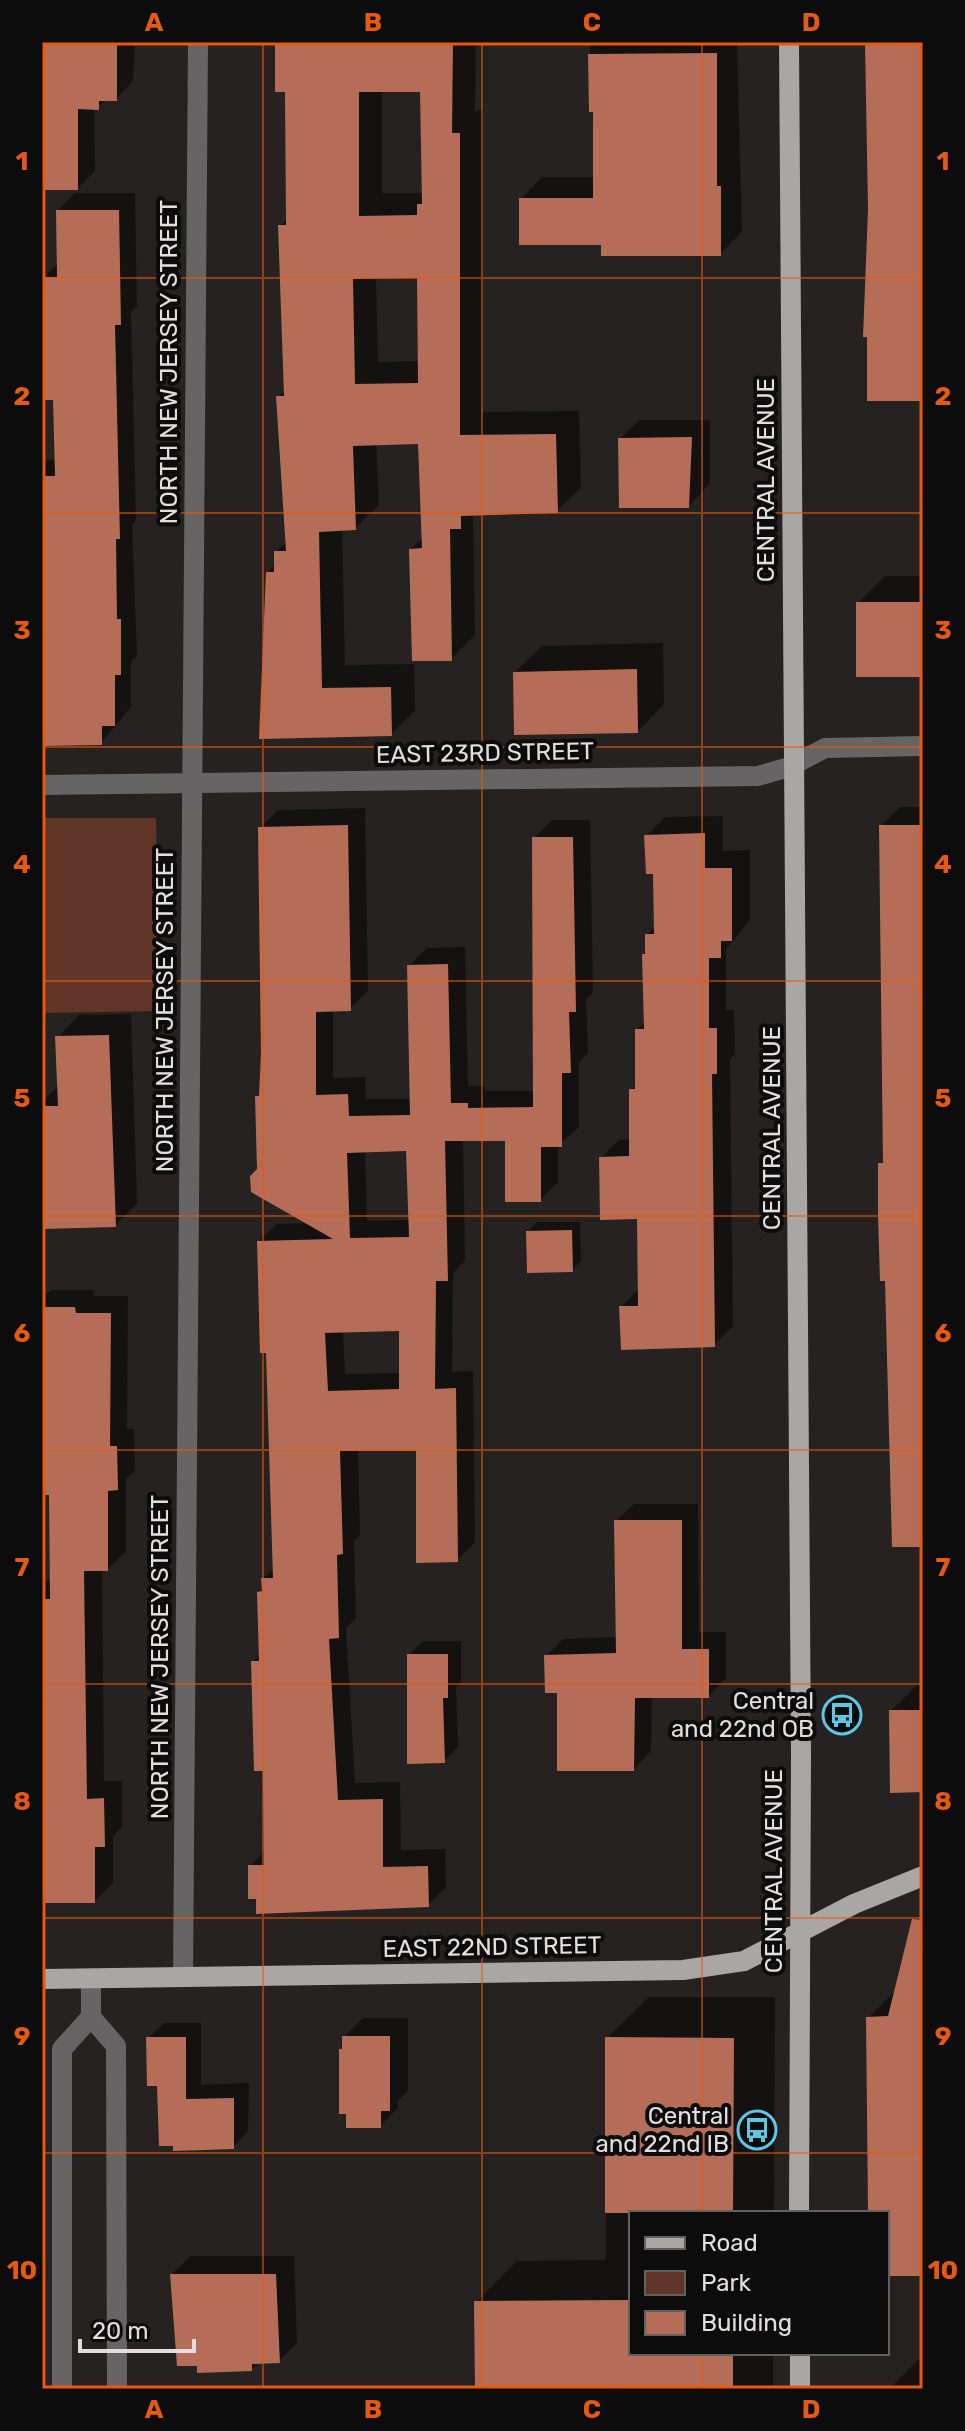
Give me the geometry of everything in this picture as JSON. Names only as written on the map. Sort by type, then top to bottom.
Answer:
[{"type":"main road","name":"CENTRAL AVENUE","points":[[789,42],[795,763],[799,2211]]},
{"type":"main road","name":"EAST 22ND STREET","points":[[42,1979],[683,1970],[744,1961],[800,1930],[923,1876]]},
{"type":"main road","points":[[800,2355],[800,2389]]},
{"type":"street","name":"NORTH NEW JERSEY STREET","points":[[183,1977],[198,42]]},
{"type":"street","name":"EAST 23RD STREET","points":[[42,785],[758,776],[825,748],[923,746]]},
{"type":"street","points":[[91,1979],[91,2017],[116,2046],[117,2389]]},
{"type":"street","points":[[62,2389],[62,2049],[91,2017]]},
{"type":"green space","points":[[42,818],[156,818],[159,1011],[42,1013]]},
{"type":"building","points":[[42,42],[117,42],[117,101],[99,101],[99,110],[78,109],[78,190],[42,190]]},
{"type":"building","points":[[275,42],[453,42],[452,133],[460,133],[460,435],[556,434],[558,513],[461,516],[461,529],[450,529],[452,661],[412,661],[409,549],[422,548],[418,444],[353,446],[356,530],[319,532],[322,688],[391,687],[392,736],[259,739],[266,572],[274,572],[274,551],[286,551],[276,396],[284,396],[278,225],[286,225],[285,92],[275,92]],"holes":[[[359,92],[420,92],[422,204],[417,204],[417,215],[359,216]],[[417,278],[418,383],[355,384],[353,279]]]},
{"type":"building","points":[[865,42],[923,42],[923,401],[867,401],[867,337],[863,337],[868,210]]},
{"type":"building","points":[[717,53],[717,186],[721,186],[721,256],[601,256],[601,245],[519,245],[519,198],[593,198],[593,112],[589,112],[588,54]]},
{"type":"building","points":[[56,210],[119,210],[121,325],[115,325],[120,539],[116,539],[117,619],[121,619],[121,675],[115,675],[115,726],[102,726],[102,745],[42,746],[42,476],[55,476],[53,400],[42,400],[42,277],[57,277]]},
{"type":"building","points":[[692,437],[689,508],[619,508],[618,438]]},
{"type":"building","points":[[856,602],[923,602],[923,677],[856,677]]},
{"type":"building","points":[[637,669],[638,733],[514,735],[513,672]]},
{"type":"building","points":[[348,825],[351,1011],[316,1012],[316,1095],[348,1094],[349,1116],[410,1115],[407,965],[448,964],[451,1103],[468,1103],[468,1108],[533,1107],[532,837],[573,837],[576,1012],[569,1012],[571,1073],[562,1073],[562,1147],[541,1147],[541,1202],[505,1202],[505,1141],[445,1141],[448,1281],[436,1281],[435,1389],[456,1388],[458,1562],[416,1563],[416,1451],[340,1451],[343,1554],[337,1555],[339,1638],[329,1639],[338,1800],[383,1799],[383,1867],[428,1866],[429,1907],[256,1914],[256,1899],[248,1899],[248,1865],[264,1865],[263,1771],[254,1771],[251,1661],[259,1661],[257,1592],[262,1591],[261,1578],[273,1578],[266,1353],[260,1353],[257,1241],[333,1239],[251,1192],[250,1176],[257,1169],[255,1096],[259,1096],[261,1053],[258,827]],"holes":[[[406,1151],[409,1237],[350,1238],[347,1153]],[[399,1331],[399,1389],[328,1391],[325,1333]]]},
{"type":"building","points":[[879,825],[923,825],[923,1547],[892,1547],[885,1281],[880,1281],[878,1215],[878,1163],[883,1163]]},
{"type":"building","points":[[705,833],[705,868],[732,868],[732,941],[721,941],[721,958],[709,958],[709,1028],[717,1028],[717,1074],[712,1074],[715,1347],[621,1350],[619,1306],[638,1306],[637,1219],[600,1220],[599,1157],[629,1156],[629,1089],[635,1089],[635,1029],[644,1029],[642,954],[645,954],[645,934],[654,934],[653,874],[646,874],[644,835]]},
{"type":"building","points":[[109,1035],[116,1227],[42,1229],[42,1106],[58,1106],[55,1036]]},
{"type":"building","points":[[572,1230],[573,1272],[527,1273],[526,1231]]},
{"type":"building","points":[[42,1307],[75,1307],[76,1313],[111,1313],[110,1446],[117,1446],[118,1490],[108,1491],[108,1571],[84,1571],[87,1799],[104,1798],[105,1847],[95,1847],[95,1903],[42,1903],[42,1599],[50,1599],[49,1495],[42,1495]]},
{"type":"building","points":[[614,1520],[682,1520],[682,1649],[709,1649],[709,1698],[635,1698],[634,1771],[557,1771],[557,1693],[545,1693],[544,1655],[616,1653]]},
{"type":"building","points":[[407,1654],[448,1654],[448,1698],[443,1698],[445,1763],[407,1764]]},
{"type":"building","points":[[889,1710],[923,1710],[923,1792],[890,1793]]},
{"type":"building","points":[[912,1919],[923,1920],[923,2276],[889,2276],[889,2211],[868,2211],[866,2017],[888,2016]]},
{"type":"building","points":[[342,2036],[390,2036],[390,2111],[381,2111],[381,2128],[346,2128],[346,2114],[339,2114],[339,2049],[342,2049]]},
{"type":"building","points":[[146,2037],[186,2037],[186,2099],[234,2098],[234,2149],[173,2151],[173,2146],[159,2146],[157,2086],[147,2086]]},
{"type":"building","points":[[605,2037],[734,2038],[733,2211],[605,2213]]},
{"type":"building","points":[[170,2274],[276,2274],[280,2363],[252,2364],[252,2371],[197,2373],[197,2366],[177,2366]]},
{"type":"building","points":[[629,2300],[629,2355],[733,2355],[733,2389],[475,2389],[474,2301]]},
{"type":"place","name":"Central and 22nd OB","points":[[842,1715]]},
{"type":"place","name":"Central and 22nd IB","points":[[757,2130]]}]
